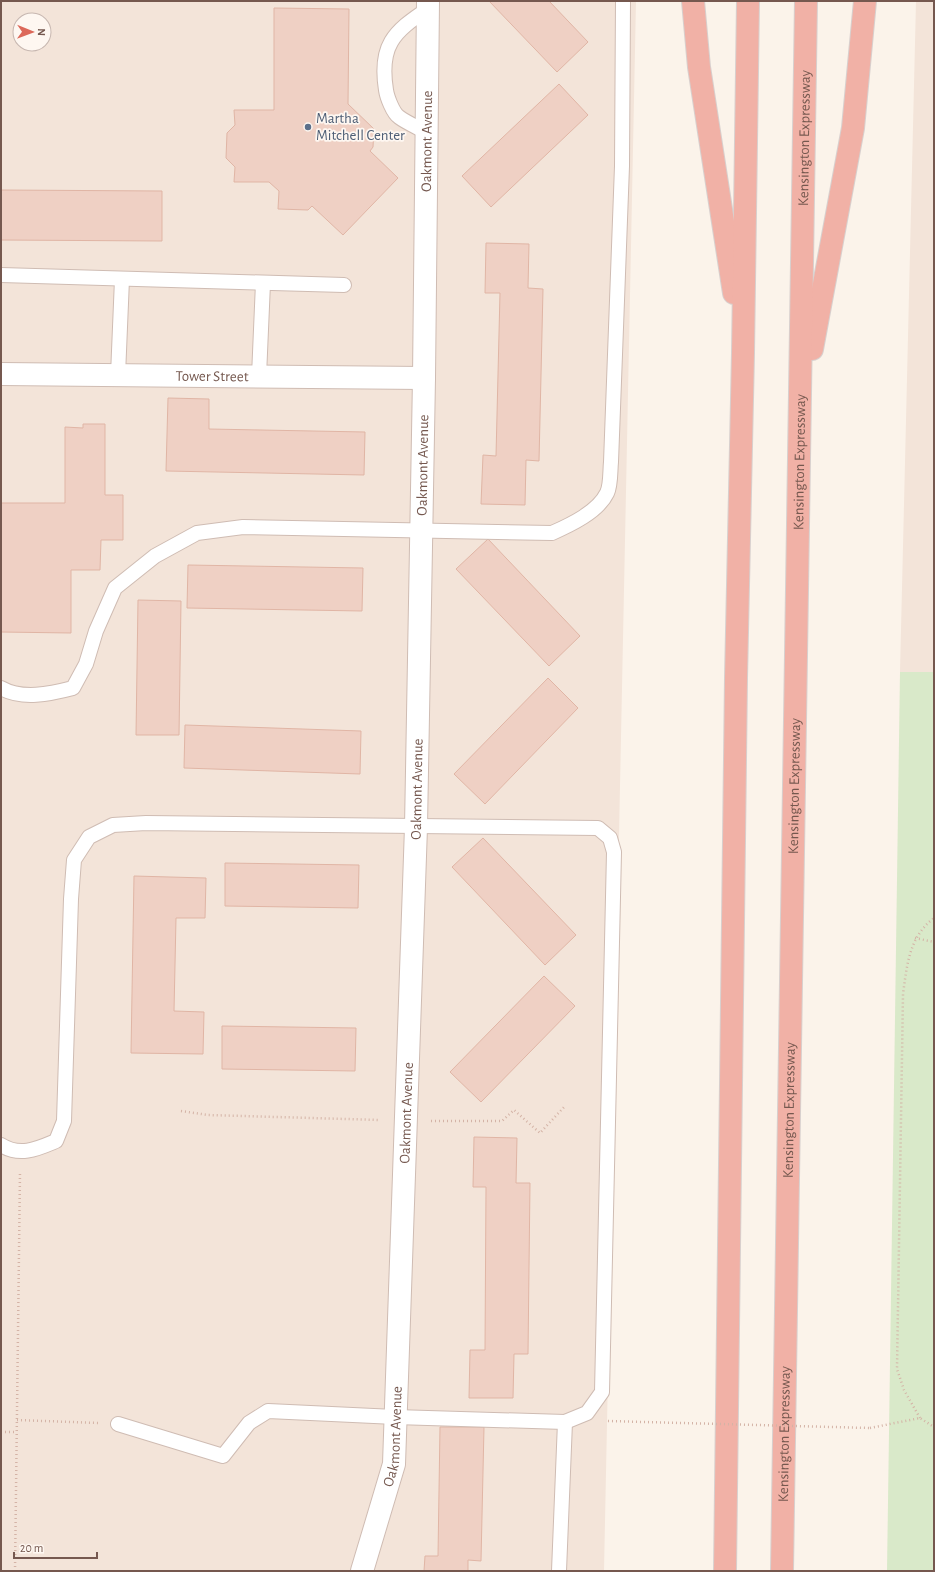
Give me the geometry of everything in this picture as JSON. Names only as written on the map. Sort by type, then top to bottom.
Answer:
[{"type":"highway","points":[[693,1],[698,67],[744,353]]},
{"type":"highway","points":[[725,1571],[736,678],[744,353],[748,1]]},
{"type":"highway","name":"Kensington Expressway","points":[[782,1571],[790,934],[801,409],[806,1]]},
{"type":"highway","points":[[801,409],[853,128],[865,1]]},
{"type":"street","name":"Oakmont Avenue","points":[[362,1571],[394,1464],[416,827],[424,378],[428,5]]},
{"type":"street","name":"Tower Street","points":[[1,374],[424,378]]},
{"type":"lane","points":[[1,688],[11,694],[49,694],[73,688],[86,664],[96,631],[115,588],[155,556],[197,533],[243,527],[552,533],[572,524],[592,510],[607,493],[611,462],[622,166],[623,1]]},
{"type":"lane","points":[[426,132],[398,116],[387,95],[382,70],[388,47],[403,25],[428,5]]},
{"type":"lane","points":[[1,275],[344,285]]},
{"type":"lane","points":[[118,375],[122,279]]},
{"type":"lane","points":[[259,376],[263,283]]},
{"type":"lane","points":[[1,1145],[11,1151],[31,1151],[56,1141],[64,1121],[71,899],[74,860],[89,837],[113,825],[146,823],[598,828],[610,838],[614,852],[602,1392],[587,1413],[565,1422],[395,1417],[268,1411],[249,1423],[223,1456],[118,1424]]},
{"type":"lane","points":[[559,1571],[565,1422]]},
{"type":"path","points":[[934,918],[916,938],[908,959],[903,994],[897,1369],[904,1390],[920,1418],[934,1427]]},
{"type":"path","points":[[916,938],[934,942]]},
{"type":"path","points":[[14,1571],[20,1151]]},
{"type":"path","points":[[606,1420],[870,1428],[920,1418]]},
{"type":"path","points":[[17,1420],[118,1424]]},
{"type":"path","points":[[1,1432],[16,1432]]},
{"type":"shaded area","points":[[1,1],[636,1],[604,1571],[1,1571]]},
{"type":"shaded area","points":[[916,1],[934,1],[934,672],[900,672]]},
{"type":"green space","points":[[900,672],[934,672],[934,1571],[887,1571]]},
{"type":"building","points":[[489,1],[549,1],[588,42],[557,72]]},
{"type":"building","points":[[274,8],[349,9],[348,104],[374,129],[373,147],[370,151],[398,178],[343,235],[312,206],[308,210],[278,209],[279,191],[269,182],[234,182],[235,167],[226,158],[227,133],[235,125],[234,110],[274,110]]},
{"type":"building","points":[[559,84],[588,115],[491,207],[462,176]]},
{"type":"building","points":[[1,190],[162,191],[162,241],[1,240]]},
{"type":"building","points":[[486,243],[529,244],[528,288],[543,289],[539,461],[526,460],[525,505],[481,504],[483,455],[496,456],[500,293],[485,293]]},
{"type":"building","points":[[168,398],[209,399],[209,429],[365,432],[364,475],[166,471]]},
{"type":"building","points":[[83,424],[105,424],[105,495],[123,495],[123,540],[101,540],[100,570],[71,570],[71,633],[1,632],[1,503],[65,503],[65,427],[83,428]]},
{"type":"building","points":[[488,539],[580,636],[549,666],[456,569]]},
{"type":"building","points":[[188,565],[363,568],[362,611],[187,608]]},
{"type":"building","points":[[138,600],[181,601],[179,735],[136,735]]},
{"type":"building","points":[[548,678],[578,708],[485,804],[454,774]]},
{"type":"building","points":[[185,725],[361,731],[360,774],[184,768]]},
{"type":"building","points":[[483,838],[576,935],[545,965],[452,867]]},
{"type":"building","points":[[225,863],[359,865],[358,908],[225,906]]},
{"type":"building","points":[[134,876],[206,878],[205,918],[176,918],[174,1011],[204,1012],[203,1054],[131,1053]]},
{"type":"building","points":[[544,976],[575,1006],[481,1102],[450,1072]]},
{"type":"building","points":[[222,1026],[356,1028],[355,1071],[222,1069]]},
{"type":"building","points":[[474,1137],[517,1138],[516,1183],[530,1183],[528,1354],[514,1354],[513,1398],[469,1398],[470,1350],[485,1350],[486,1187],[473,1187]]},
{"type":"building","points":[[440,1427],[484,1427],[481,1561],[468,1560],[468,1571],[424,1571],[425,1556],[438,1556]]},
{"type":"place","name":"Martha Mitchell Center","points":[[308,127]]}]
